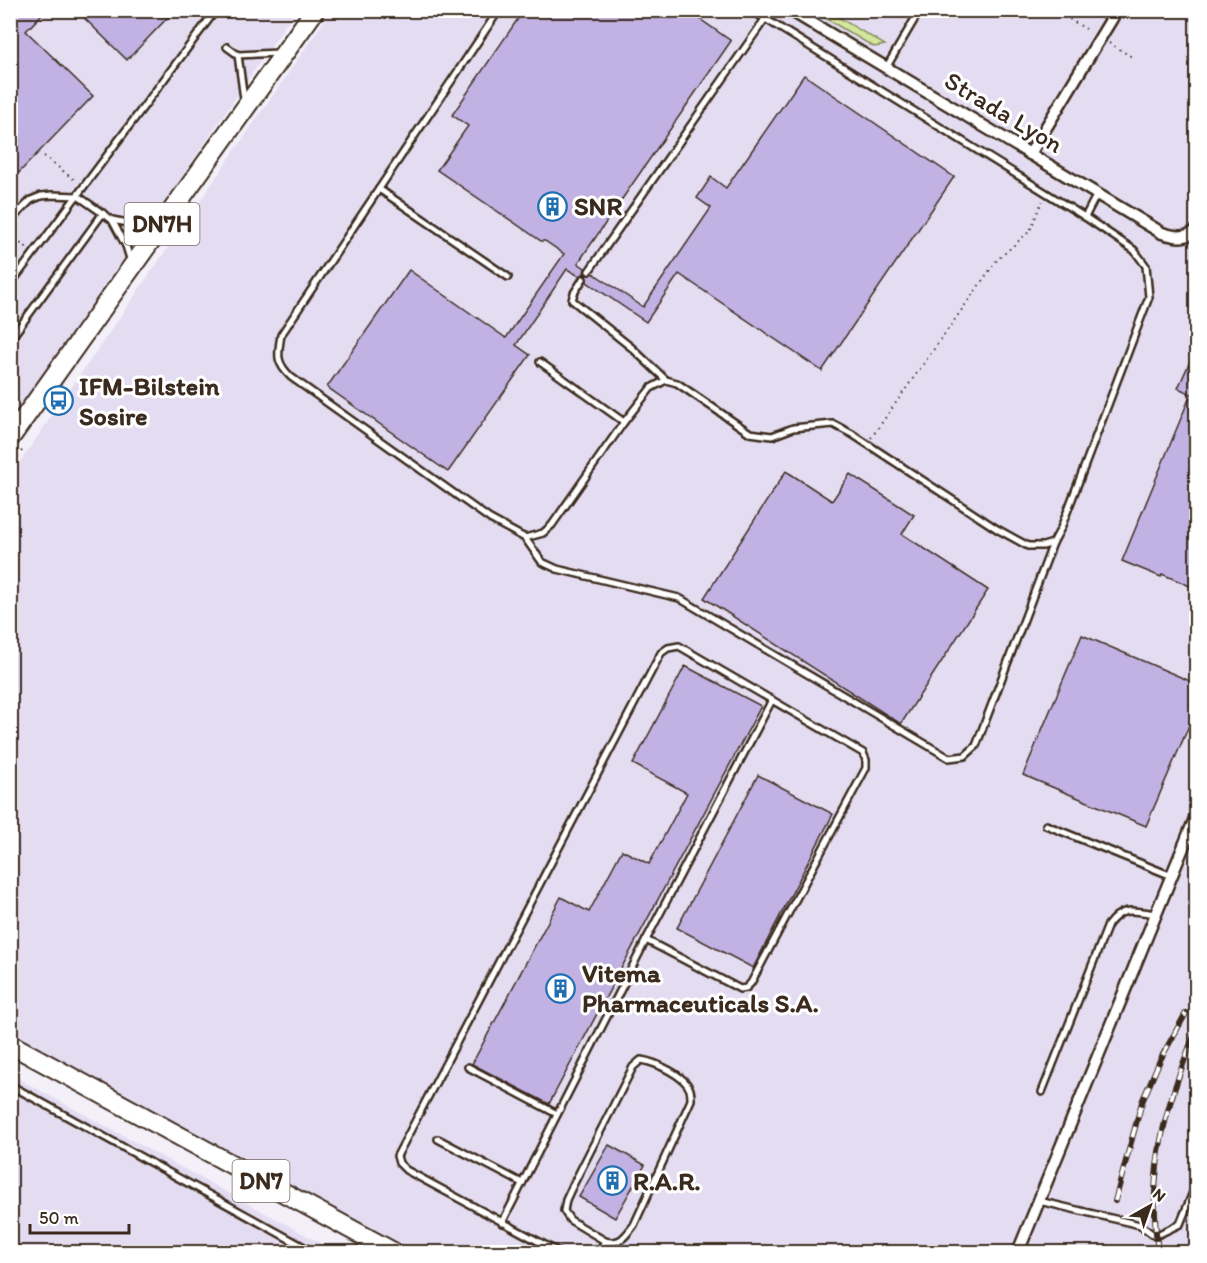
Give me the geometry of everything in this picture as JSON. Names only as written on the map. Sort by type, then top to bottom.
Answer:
[{"type":"main road","name":"DN7H","points":[[17,443],[132,267],[285,52],[308,13]]},
{"type":"main road","name":"DN7","points":[[10,1036],[49,1064]]},
{"type":"main road","name":"DN7","points":[[10,1044],[393,1252]]},
{"type":"street","name":"Strada Lyon","points":[[790,10],[1162,233],[1178,238],[1189,236],[1197,231]]},
{"type":"street","points":[[1030,154],[1117,10]]},
{"type":"street","points":[[1018,1252],[1197,816]]},
{"type":"lane","points":[[10,285],[216,10]]},
{"type":"lane","points":[[499,10],[281,335],[277,355],[283,369],[490,519],[525,538],[542,562],[557,569],[679,598],[949,758],[965,756],[976,746],[1149,297],[1146,266],[1134,250],[1085,217],[751,10]]},
{"type":"lane","points":[[886,68],[920,10]]},
{"type":"lane","points":[[589,271],[765,19]]},
{"type":"lane","points":[[227,47],[238,56],[246,108]]},
{"type":"lane","points":[[238,56],[285,52]]},
{"type":"lane","points":[[379,189],[508,277]]},
{"type":"lane","points":[[1085,217],[1097,194]]},
{"type":"lane","points":[[10,221],[31,200],[41,196],[78,196],[112,220],[126,246],[132,267]]},
{"type":"lane","points":[[10,340],[103,213]]},
{"type":"lane","points":[[112,220],[139,225],[166,218]]},
{"type":"lane","points":[[583,279],[572,300],[632,348],[666,380],[677,383],[750,433],[772,436],[793,428],[832,424],[867,443],[997,529],[1028,546],[1053,543]]},
{"type":"lane","points":[[540,362],[624,422]]},
{"type":"lane","points":[[525,538],[543,533],[552,525],[624,422],[651,388],[666,380]]},
{"type":"lane","points":[[558,1252],[406,1170],[399,1163],[397,1156],[662,653],[668,648],[679,646],[862,753],[866,760],[866,768],[751,983],[746,988],[740,989],[646,940]]},
{"type":"lane","points":[[502,1222],[772,700]]},
{"type":"lane","points":[[1047,825],[1172,876]]},
{"type":"lane","points":[[1042,1092],[1108,925],[1116,915],[1127,910],[1156,914]]},
{"type":"lane","points":[[641,1060],[652,1062],[683,1080],[690,1088],[691,1100],[634,1224],[618,1243],[605,1241],[570,1220],[564,1212],[566,1200],[633,1066],[641,1060]]},
{"type":"lane","points":[[468,1067],[557,1114]]},
{"type":"lane","points":[[10,1085],[313,1252]]},
{"type":"lane","points":[[438,1139],[522,1183]]},
{"type":"lane","points":[[1039,1201],[1140,1225],[1155,1236],[1179,1224],[1197,1185]]},
{"type":"lane","points":[[599,1252],[605,1241]]},
{"type":"path","points":[[1054,10],[1086,29]]},
{"type":"path","points":[[1107,42],[1132,57]]},
{"type":"path","points":[[44,156],[84,188]]},
{"type":"path","points":[[867,443],[997,260],[1030,231],[1046,193]]},
{"type":"path","points":[[10,237],[35,252]]},
{"type":"path","points":[[10,466],[17,443]]},
{"type":"shaded area","points":[[11,11],[295,11],[11,427]]},
{"type":"shaded area","points":[[331,11],[1196,11],[1196,1252],[406,1252],[31,1049],[11,1036],[11,475]]},
{"type":"shaded area","points":[[10,1074],[269,1215],[337,1252],[11,1252]]},
{"type":"green space","points":[[813,11],[828,11],[885,45],[874,47]]},
{"type":"building","points":[[10,10],[46,10],[26,31],[93,96],[10,182]]},
{"type":"building","points":[[76,10],[175,10],[127,60]]},
{"type":"building","points":[[524,10],[687,10],[731,41],[578,263],[585,268],[584,273],[587,275],[593,273],[643,307],[711,208],[697,198],[711,177],[726,188],[804,75],[954,177],[822,371],[679,274],[646,322],[587,282],[586,275],[579,276],[567,269],[516,345],[530,355],[448,472],[327,387],[409,270],[506,338],[564,254],[545,241],[541,241],[437,170],[468,126],[452,115]]},
{"type":"building","points":[[1197,346],[1197,589],[1162,574],[1161,577],[1122,561],[1191,394],[1178,388]]},
{"type":"building","points":[[786,471],[832,501],[850,474],[914,515],[902,534],[988,590],[901,724],[704,598]]},
{"type":"building","points":[[1082,635],[1197,684],[1197,707],[1146,826],[1023,775]]},
{"type":"building","name":"Vitema Pharmaceuticals S.A.","points":[[685,666],[761,706],[549,1104],[472,1064],[561,897],[589,912],[622,850],[649,864],[687,793],[633,764]]},
{"type":"building","points":[[758,775],[833,814],[753,968],[677,928]]},
{"type":"building","name":"R.A.R.","points":[[609,1145],[645,1165],[615,1218],[579,1197]]},
{"type":"railway","points":[[1115,1201],[1142,1102],[1160,1060],[1186,1013]]},
{"type":"railway","points":[[1158,1252],[1155,1193],[1161,1139],[1175,1086],[1196,1031]]},
{"type":"place","name":"SNR","points":[[553,206]]},
{"type":"place","name":"IFM-Bilstein Sosire","points":[[58,401]]},
{"type":"place","name":"Vitema Pharmaceuticals S.A.","points":[[561,988]]},
{"type":"place","name":"R.A.R.","points":[[612,1181]]}]
